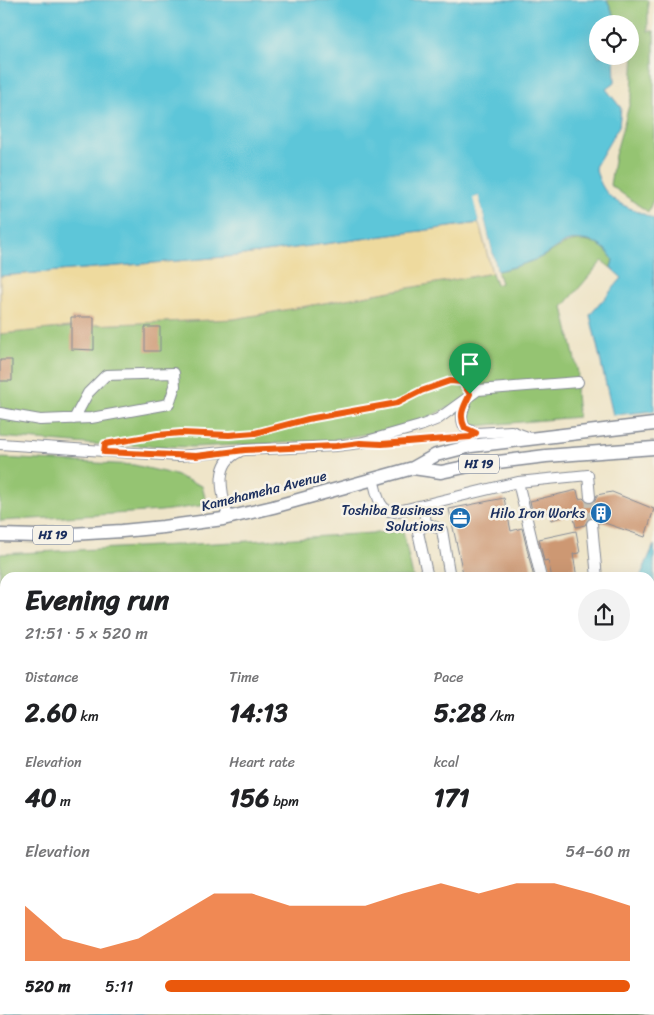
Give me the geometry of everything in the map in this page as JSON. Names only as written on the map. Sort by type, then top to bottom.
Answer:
[{"type":"main road","name":"Kamehameha Avenue","points":[[0,535],[38,536],[194,524],[273,507],[413,468],[436,455],[455,449],[652,424]]},
{"type":"main road","name":"Kamehameha Avenue","points":[[413,468],[441,472],[474,465],[546,456],[652,448]]},
{"type":"lane","points":[[0,413],[40,420],[74,419],[91,418],[169,404],[175,386],[174,373],[106,375],[88,393],[74,419]]},
{"type":"lane","points":[[0,444],[179,456],[245,450],[336,446],[360,443],[438,419],[478,390],[578,382]]},
{"type":"lane","points":[[470,394],[462,411],[461,421],[465,428],[476,433],[511,431],[531,439]]},
{"type":"lane","points":[[228,518],[221,483],[223,470],[230,456],[245,450]]},
{"type":"lane","points":[[373,479],[381,506],[384,510],[394,512],[518,482],[588,475],[590,497]]},
{"type":"lane","points":[[518,482],[540,572]]},
{"type":"lane","points":[[423,505],[426,523]]},
{"type":"lane","points":[[426,523],[418,532],[427,572]]},
{"type":"lane","points":[[426,523],[442,530],[449,572]]},
{"type":"lane","points":[[592,524],[596,572]]},
{"type":"path","points":[[121,442],[181,433],[229,435],[255,433],[308,419],[397,403],[429,388],[450,381],[462,382],[470,394]]},
{"type":"path","points":[[391,444],[450,439]]},
{"type":"green space","points":[[607,0],[648,0],[648,31],[654,31],[654,198],[648,212],[610,185],[615,155],[632,95],[633,65],[639,65],[639,15],[614,15]]},
{"type":"green space","points":[[578,241],[598,245],[607,251],[613,260],[611,268],[602,261],[563,307],[578,373],[576,393],[578,417],[476,426],[468,415],[447,408],[419,422],[384,431],[325,441],[193,447],[87,444],[0,437],[0,334],[90,325],[234,319],[492,273],[496,285],[501,283],[497,271],[529,262],[562,246]]},
{"type":"green space","points":[[0,458],[134,465],[172,474],[202,486],[207,505],[161,511],[0,521]]},
{"type":"green space","points":[[403,531],[412,572],[0,572],[0,554]]},
{"type":"green space","points":[[0,1014],[315,1014],[315,1015]]},
{"type":"green space","points":[[315,1014],[654,1014],[654,1015]]},
{"type":"sand","points":[[479,223],[492,273],[234,319],[90,325],[0,334],[0,276],[236,256]]},
{"type":"water","points":[[0,0],[607,0],[614,15],[589,15],[589,65],[614,65],[615,82],[606,89],[621,108],[619,126],[595,167],[604,189],[610,196],[624,206],[654,219],[654,411],[613,415],[590,315],[622,278],[611,268],[613,260],[605,249],[593,242],[573,240],[534,260],[497,271],[479,196],[474,198],[479,223],[236,256],[0,276]]},
{"type":"water","points":[[654,545],[654,572],[642,572]]},
{"type":"water","points":[[145,1014],[146,1015],[0,1015]]},
{"type":"pier","points":[[479,196],[498,274],[495,272],[477,200],[482,223],[480,225],[479,223],[473,198]]},
{"type":"building","points":[[71,317],[94,317],[94,350],[71,349]]},
{"type":"building","points":[[145,327],[160,327],[160,351],[145,351]]},
{"type":"building","points":[[0,360],[12,360],[12,381],[0,381]]},
{"type":"building","name":"Hilo Iron Works","points":[[577,490],[579,499],[583,498],[588,503],[594,502],[597,495],[612,492],[654,509],[645,537],[602,522],[599,523],[594,518],[588,519],[585,525],[576,527],[573,514],[551,520],[549,512],[533,515],[530,501]]},
{"type":"building","points":[[504,498],[511,531],[522,528],[533,572],[463,572],[449,509]]},
{"type":"building","points":[[576,531],[580,553],[573,554],[576,572],[551,572],[548,560],[544,561],[539,539]]},
{"type":"tunnel","points":[[590,497],[592,524]]},
{"type":"place","name":"Hilo Iron Works","points":[[601,513]]},
{"type":"place","name":"Toshiba Business Solutions","points":[[460,518]]},
{"type":"route","points":[[450,381],[462,382],[470,394],[462,411],[461,421],[465,428],[476,433],[470,437],[382,444],[360,443],[336,446],[245,450],[196,456],[104,452],[105,444],[158,435],[181,433],[229,435],[255,433],[308,419],[397,403],[421,391],[450,381]]}]
